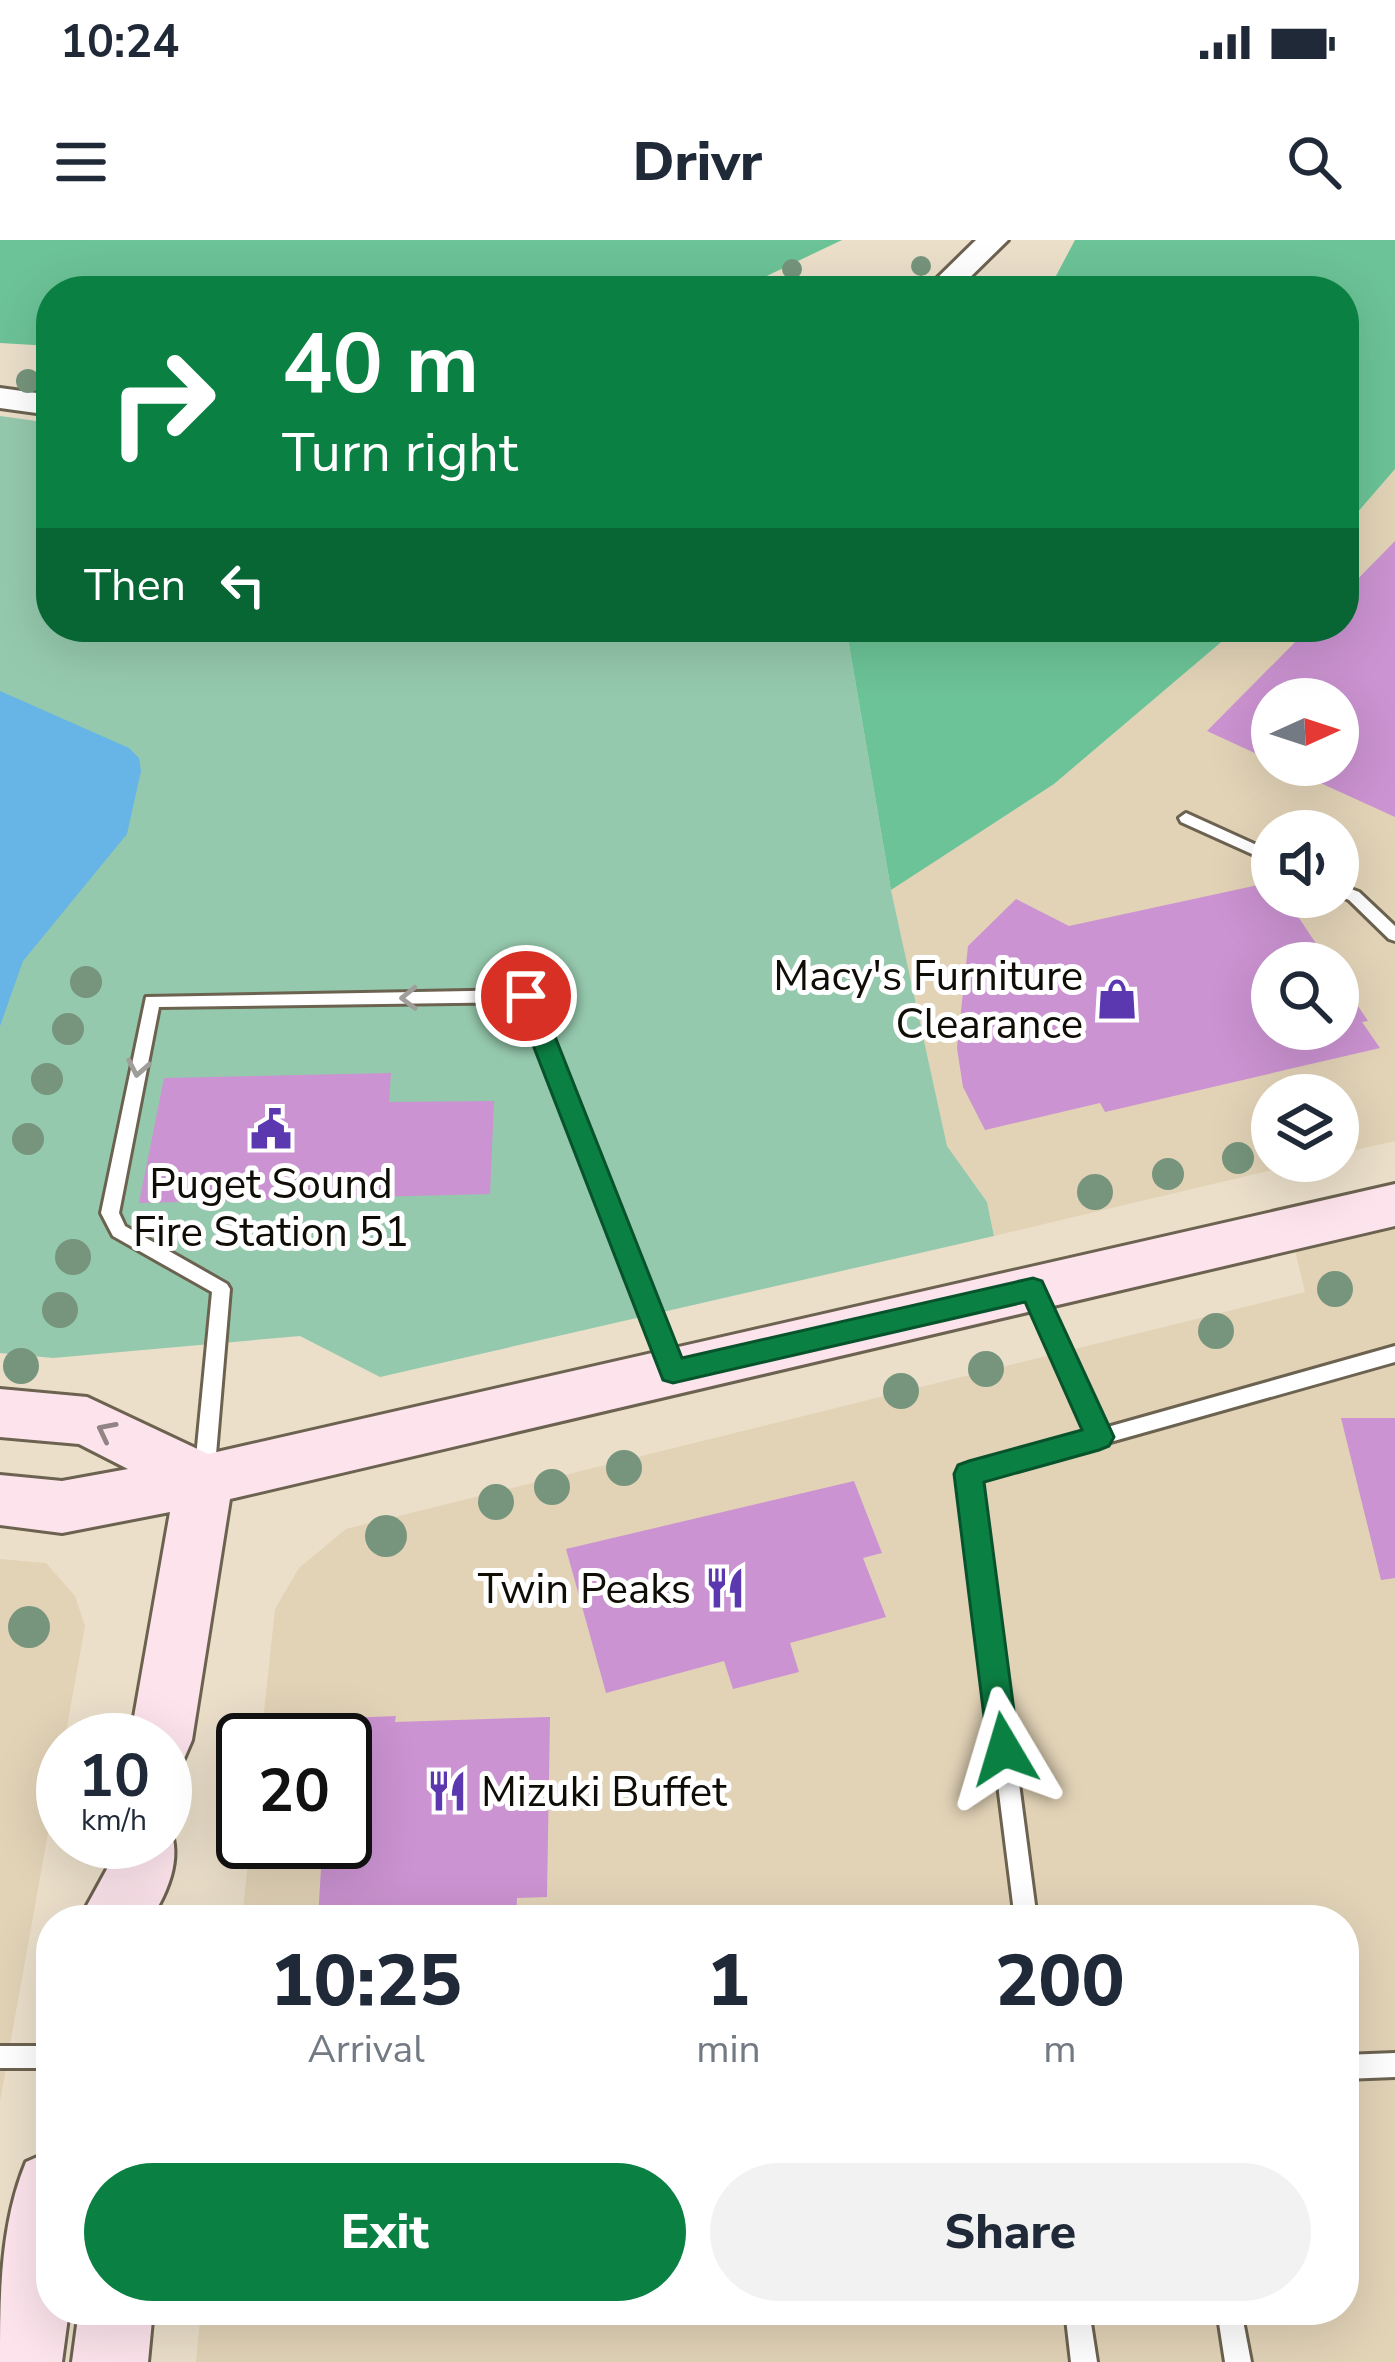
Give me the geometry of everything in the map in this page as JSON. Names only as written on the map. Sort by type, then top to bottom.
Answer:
[{"type":"main road","points":[[0,1500],[62,1507],[204,1480],[1395,1204]]},
{"type":"main road","points":[[0,1413],[87,1421],[204,1480]]},
{"type":"main road","points":[[165,1713],[204,1480]]},
{"type":"main road","points":[[24,2362],[36,2285]]},
{"type":"main road","points":[[110,2362],[114,2325]]},
{"type":"street","points":[[955,276],[993,240]]},
{"type":"street","points":[[0,398],[36,403]]},
{"type":"lane","points":[[1186,818],[1251,848]]},
{"type":"lane","points":[[1359,901],[1395,935]]},
{"type":"lane","points":[[204,1480],[221,1289],[119,1231],[110,1213],[152,1001],[526,996],[673,1372]]},
{"type":"lane","points":[[1033,1289],[1099,1437]]},
{"type":"lane","points":[[1024,1905],[969,1474],[1395,1354]]},
{"type":"lane","points":[[0,2057],[36,2057]]},
{"type":"lane","points":[[1359,2066],[1395,2065]]},
{"type":"lane","points":[[1079,2325],[1084,2362]]},
{"type":"lane","points":[[1232,2325],[1238,2362]]},
{"type":"shaded area","points":[[1395,469],[1395,1141],[1359,1149],[1359,1074],[1251,1074],[1251,1175],[994,1236],[987,1202],[947,1147],[891,890],[1054,784],[1221,642],[1359,642],[1359,511]]},
{"type":"shaded area","points":[[1395,1203],[1395,2362],[196,2362],[200,2325],[1359,2325],[1359,1905],[244,1905],[247,1869],[372,1869],[372,1713],[264,1713],[275,1609],[299,1568],[346,1529],[1305,1292],[1290,1229]]},
{"type":"shaded area","points":[[0,1559],[46,1563],[75,1596],[85,1626],[69,1713],[36,1713],[36,1869],[42,1869],[0,2101]]},
{"type":"green space","points":[[0,240],[842,240],[766,276],[36,276],[36,345],[0,343]]},
{"type":"green space","points":[[1075,240],[1395,240],[1395,469],[1359,511],[1359,276],[1056,276]]},
{"type":"green space","points":[[0,416],[36,421],[36,642],[849,642],[891,890],[947,1146],[987,1202],[994,1236],[380,1377],[300,1336],[53,1358],[0,1353]]},
{"type":"green space","points":[[849,642],[1221,642],[1054,784],[891,890]]},
{"type":"water","points":[[0,691],[129,748],[139,758],[141,771],[127,834],[23,961],[0,1026]]},
{"type":"building","points":[[1395,541],[1395,817],[1327,786],[1359,786],[1359,678],[1259,678],[1295,642],[1359,642],[1359,578]]},
{"type":"building","points":[[1251,687],[1251,751],[1207,731]]},
{"type":"building","name":"Macy's Furniture Clearance","points":[[1251,887],[1251,918],[1299,918],[1315,942],[1251,942],[1251,1050],[1359,1050],[1359,1008],[1368,1021],[1362,1022],[1380,1048],[1251,1074],[1251,1078],[1105,1112],[1100,1103],[985,1130],[963,1087],[957,1048],[968,946],[1016,899],[1069,926]]},
{"type":"building","name":"Puget Sound Fire Station 51","points":[[391,1073],[389,1102],[494,1101],[490,1194],[139,1203],[164,1078]]},
{"type":"building","points":[[1341,1418],[1395,1418],[1395,1578],[1381,1580]]},
{"type":"building","name":"Twin Peaks","points":[[854,1481],[882,1553],[863,1558],[886,1617],[790,1643],[799,1672],[733,1689],[724,1661],[606,1693],[566,1549]]},
{"type":"building","name":"Mizuki Buffet","points":[[396,1716],[395,1722],[550,1717],[547,1897],[517,1898],[517,1905],[319,1905],[321,1869],[372,1869],[372,1717]]},
{"type":"place","name":"Macy's Furniture Clearance","points":[[1117,999]]},
{"type":"place","name":"Puget Sound Fire Station 51","points":[[271,1129]]},
{"type":"place","name":"Twin Peaks","points":[[725,1588]]},
{"type":"place","name":"Mizuki Buffet","points":[[447,1791]]},
{"type":"route","points":[[526,996],[673,1372],[1033,1289],[1099,1437],[969,1474],[1004,1749]]}]
